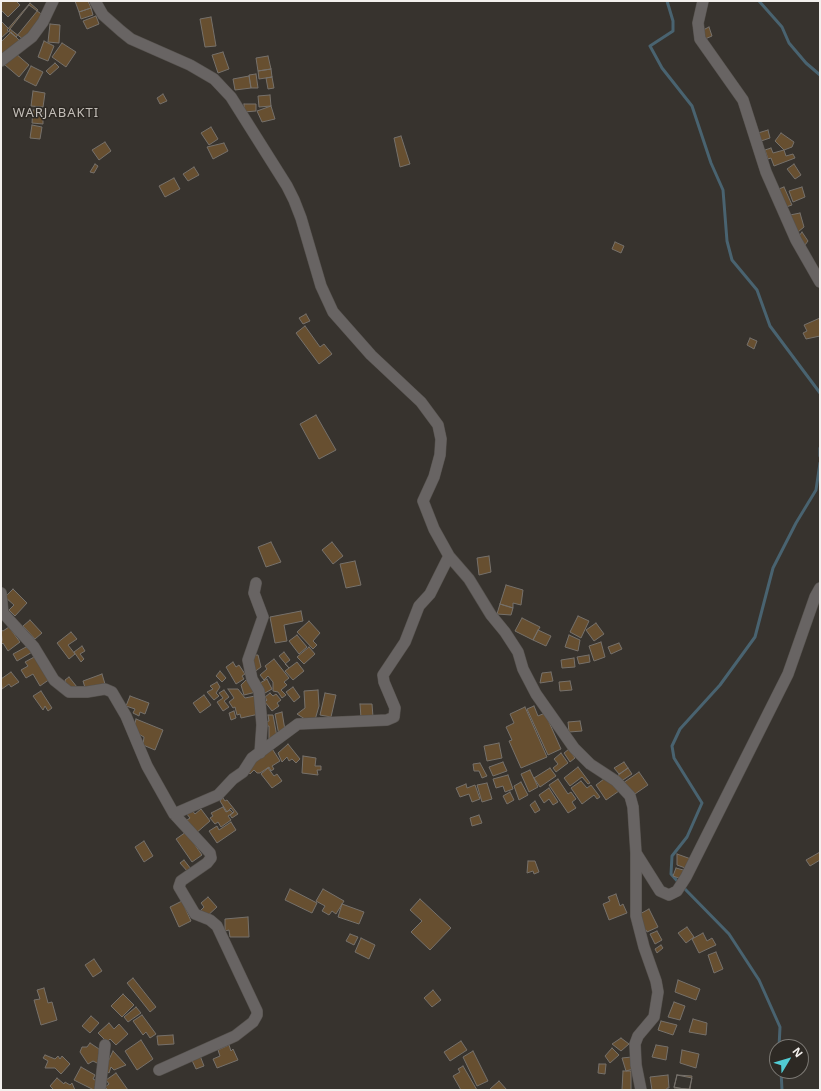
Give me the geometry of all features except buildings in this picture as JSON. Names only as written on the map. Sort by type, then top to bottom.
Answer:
[{"type":"street","points":[[1,61],[32,37],[43,22],[53,1]]},
{"type":"street","points":[[95,1],[111,24],[131,38],[150,46],[214,79],[231,97],[288,186],[301,218],[320,286],[333,312],[371,355],[421,402],[434,418],[440,433],[440,456],[434,477],[424,498],[424,506],[430,522],[449,556],[469,579],[491,615],[505,632],[518,652],[523,669],[536,694],[574,748],[590,764],[616,780],[630,796],[633,807],[636,853],[636,916],[658,992],[654,1017],[638,1036],[635,1044],[636,1065],[641,1090]]},
{"type":"street","points":[[703,1],[698,23],[700,38],[742,100],[766,172],[796,240],[820,282]]},
{"type":"street","points":[[174,814],[218,795],[244,770],[252,758],[298,724],[387,720],[394,717],[395,708],[384,682],[383,675],[405,642],[419,606],[430,594],[449,556]]},
{"type":"street","points":[[256,583],[254,593],[262,619],[249,652],[248,660],[252,679],[259,691],[262,725],[260,753]]},
{"type":"street","points":[[636,853],[660,891],[668,894],[677,892],[788,674],[815,597],[820,588]]},
{"type":"street","points":[[1,593],[3,613],[34,648],[54,680],[69,692],[86,692],[105,688],[112,692],[126,716],[147,766],[174,814],[208,850],[211,856],[210,860],[205,866],[181,881],[179,887],[195,914],[210,920],[217,926],[257,1010],[257,1015],[253,1022],[235,1036],[159,1070]]},
{"type":"street","points":[[100,1090],[105,1045]]},
{"type":"waterway","points":[[667,1],[673,21],[673,31],[650,46],[662,68],[692,106],[711,163],[723,190],[727,241],[732,260],[757,290],[770,326],[820,393]]},
{"type":"waterway","points":[[759,1],[782,27],[789,43],[806,63],[820,75]]},
{"type":"waterway","points":[[820,448],[820,456]]},
{"type":"waterway","points":[[679,883],[671,874],[672,856],[687,837],[702,803],[674,758],[672,746],[680,729],[720,685],[755,637],[773,568],[796,523],[816,490],[820,463]]},
{"type":"waterway","points":[[683,887],[729,934],[759,980],[780,1027],[779,1039]]},
{"type":"waterway","points":[[781,1079],[782,1090]]},
{"type":"district","name":"WARJABAKTI","points":[[56,113]]}]
